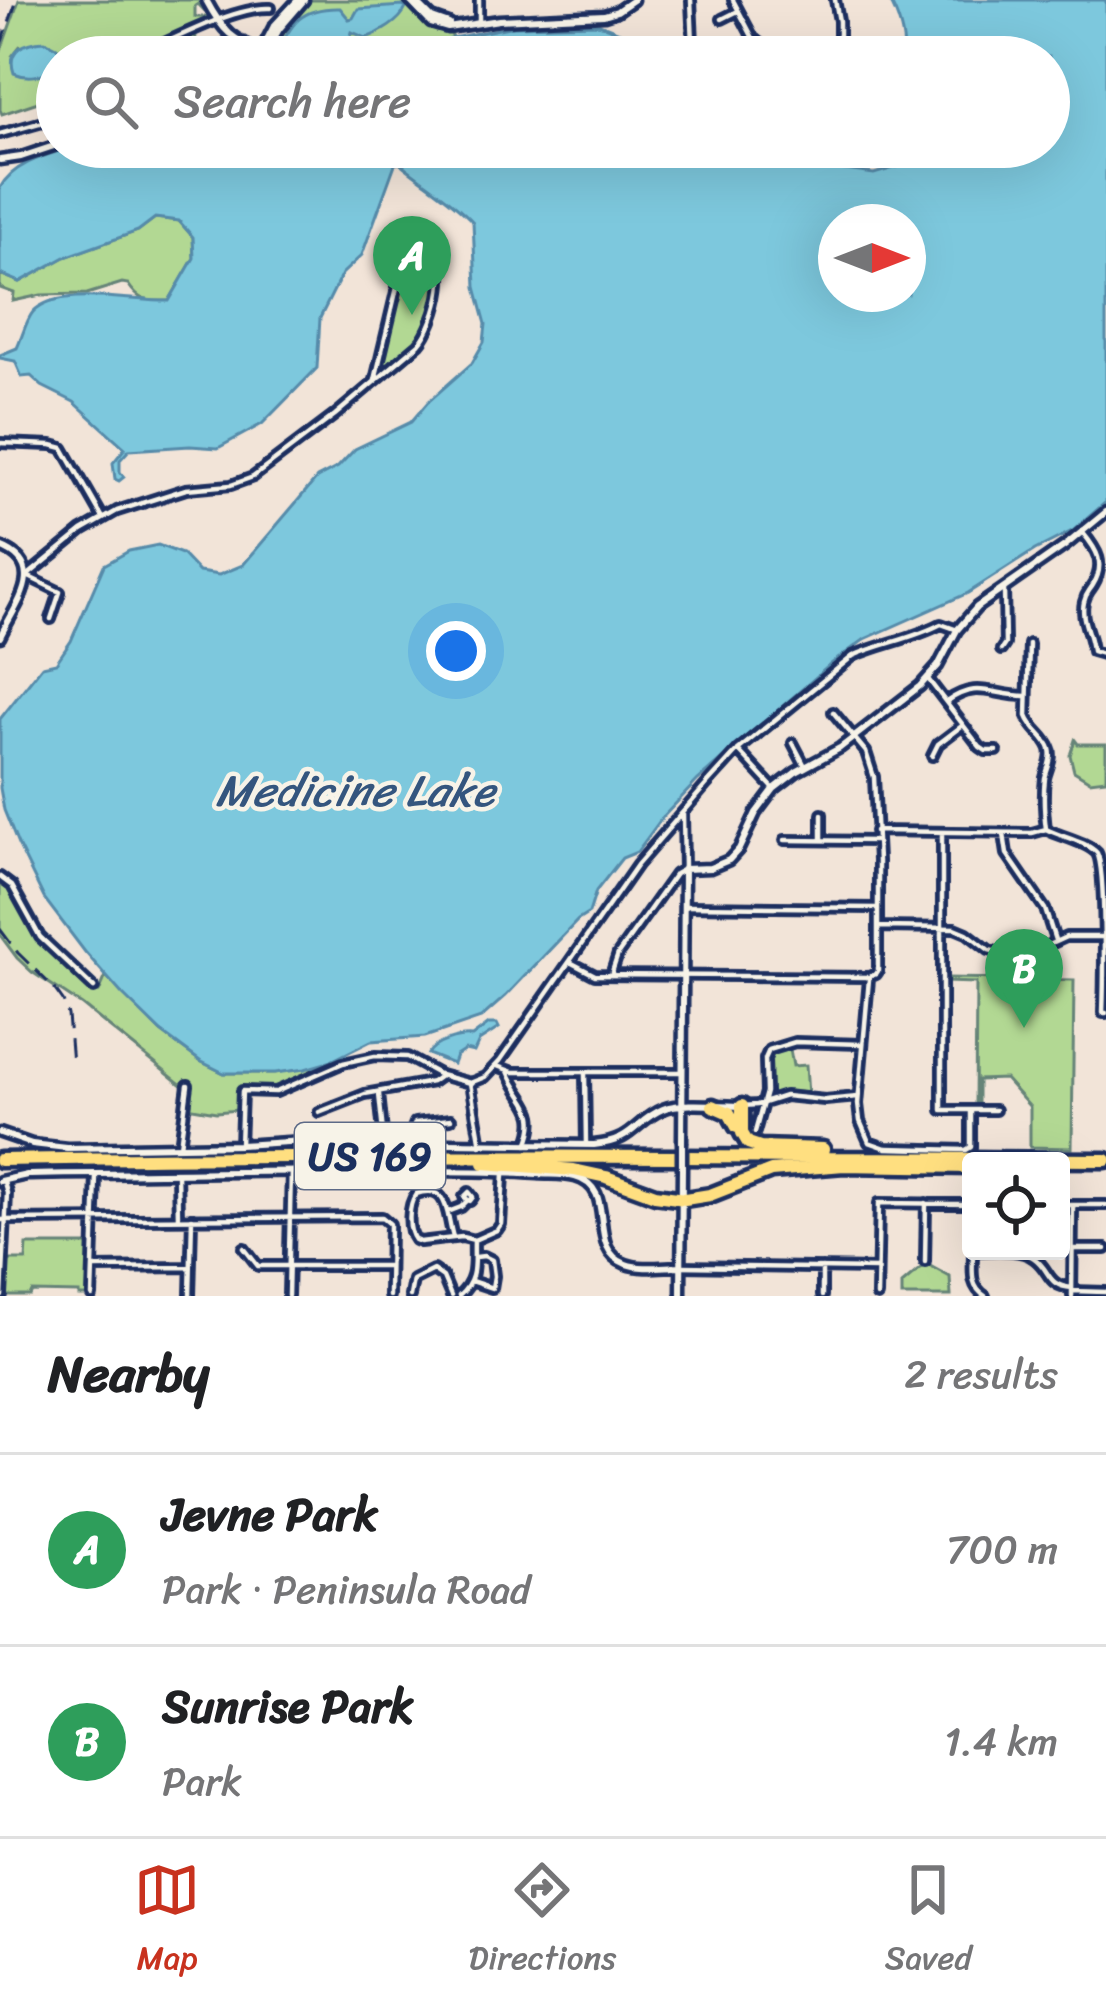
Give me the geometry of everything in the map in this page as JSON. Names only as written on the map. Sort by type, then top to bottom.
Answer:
[{"type":"highway","points":[[710,1106],[729,1113],[737,1127]]},
{"type":"highway","points":[[740,1106],[742,1133],[754,1146],[891,1153]]},
{"type":"highway","points":[[667,1156],[724,1149],[735,1141],[740,1106]]},
{"type":"highway","name":"US 169","points":[[0,1168],[74,1159],[891,1153],[1106,1164]]},
{"type":"highway","points":[[459,1160],[574,1170],[681,1199],[710,1195],[780,1169],[851,1165]]},
{"type":"highway","name":"US 169","points":[[0,1168],[459,1160],[962,1167]]},
{"type":"highway","name":"US 169","points":[[1070,1167],[1106,1164]]},
{"type":"street","points":[[206,0],[229,36]]},
{"type":"street","points":[[275,36],[301,0]]},
{"type":"street","points":[[478,0],[478,22]]},
{"type":"street","points":[[414,2],[431,23],[448,28],[478,22],[593,17],[617,11],[633,0]]},
{"type":"street","points":[[692,0],[693,36]]},
{"type":"street","points":[[733,0],[752,36]]},
{"type":"street","points":[[835,0],[839,36]]},
{"type":"street","points":[[184,36],[271,8]]},
{"type":"street","points":[[722,19],[738,11]]},
{"type":"street","points":[[0,134],[36,124]]},
{"type":"street","points":[[0,160],[36,152]]},
{"type":"street","points":[[27,576],[103,518],[186,488],[247,480],[328,421],[418,345],[430,327],[440,268],[437,256],[428,248],[413,249],[404,258],[375,380]]},
{"type":"street","points":[[0,443],[64,448],[103,518]]},
{"type":"street","points":[[611,975],[618,954],[675,874],[729,860],[774,789],[828,755],[928,679],[977,607],[1106,512]]},
{"type":"street","points":[[1083,533],[1098,552],[1100,568],[1085,597],[1085,621],[1091,651],[1106,655]]},
{"type":"street","points":[[0,547],[16,555],[27,576],[0,637]]},
{"type":"street","points":[[27,576],[59,590],[51,619]]},
{"type":"street","points":[[1000,650],[1005,644],[1004,589]]},
{"type":"street","points":[[239,1145],[244,1091],[276,1092],[343,1064],[386,1055],[407,1058],[440,1075],[470,1083],[484,1077],[497,1066],[637,865],[738,750],[854,656],[908,640],[941,624],[957,630]]},
{"type":"street","points":[[1029,644],[1028,722],[1051,751],[1045,779],[1046,829]]},
{"type":"street","points":[[928,679],[983,750],[997,751]]},
{"type":"street","points":[[946,702],[975,689],[1028,696]]},
{"type":"street","points":[[833,712],[866,752],[872,767],[878,927],[862,1044],[860,1121],[866,1138],[891,1153],[966,1150],[971,1110]]},
{"type":"street","points":[[932,756],[938,744],[963,724]]},
{"type":"street","points":[[793,743],[805,766]]},
{"type":"street","points":[[738,750],[774,789]]},
{"type":"street","points":[[681,1296],[683,812]]},
{"type":"street","points":[[822,814],[822,840]]},
{"type":"street","points":[[875,831],[1004,834],[1046,829],[1090,848],[1102,863],[1105,1013]]},
{"type":"street","points":[[942,832],[942,1110],[995,1110]]},
{"type":"street","points":[[1004,834],[1007,854],[1045,909],[1055,941]]},
{"type":"street","points":[[784,840],[876,841]]},
{"type":"street","points":[[0,877],[12,886],[40,937],[94,988]]},
{"type":"street","points":[[684,906],[878,908]]},
{"type":"street","points":[[878,927],[964,932],[1001,953],[1030,953],[1066,938],[1106,937]]},
{"type":"street","points":[[570,962],[589,974],[872,976]]},
{"type":"street","points":[[755,1132],[764,1102],[765,1059],[772,1048],[795,1042],[862,1044]]},
{"type":"street","points":[[497,1066],[508,1071],[682,1072]]},
{"type":"street","points":[[508,1071],[534,1117],[527,1145]]},
{"type":"street","points":[[584,1071],[586,1145]]},
{"type":"street","points":[[319,1112],[378,1091],[436,1081],[440,1075]]},
{"type":"street","points":[[470,1083],[481,1145]]},
{"type":"street","points":[[180,1146],[188,1085]]},
{"type":"street","points":[[378,1091],[384,1142]]},
{"type":"street","points":[[0,1133],[58,1148],[303,1141],[586,1145],[616,1141],[659,1110],[740,1106],[785,1096],[825,1100],[858,1096]]},
{"type":"street","points":[[682,1127],[690,1112],[710,1106]]},
{"type":"street","points":[[413,1144],[415,1123],[451,1119]]},
{"type":"street","points":[[0,1168],[17,1175],[291,1171],[568,1176],[585,1181],[600,1201],[602,1234],[612,1254],[628,1264],[878,1269]]},
{"type":"street","points":[[0,1168],[7,1193],[2,1296]]},
{"type":"street","points":[[288,1296],[291,1171]]},
{"type":"street","points":[[453,1237],[439,1195],[416,1194],[411,1202],[410,1232],[415,1240],[475,1240],[501,1225],[504,1172]]},
{"type":"street","points":[[177,1173],[178,1218]]},
{"type":"street","points":[[92,1296],[96,1174]]},
{"type":"street","points":[[448,1212],[467,1201]]},
{"type":"street","points":[[877,1296],[879,1203],[962,1204]]},
{"type":"street","points":[[926,1203],[926,1262]]},
{"type":"street","points":[[1072,1292],[1073,1205],[1106,1205]]},
{"type":"street","points":[[190,1296],[192,1218]]},
{"type":"street","points":[[3,1220],[386,1218],[390,1223],[389,1296]]},
{"type":"street","points":[[410,1296],[413,1280],[433,1270],[455,1296],[471,1281],[476,1267],[475,1240]]},
{"type":"street","points":[[244,1249],[258,1266],[389,1266]]},
{"type":"street","points":[[1072,1249],[1106,1249]]},
{"type":"street","points":[[476,1257],[494,1264],[492,1288]]},
{"type":"street","points":[[973,1260],[974,1287],[985,1296]]},
{"type":"street","points":[[1036,1260],[1063,1288],[1106,1292]]},
{"type":"street","points":[[93,1268],[190,1267]]},
{"type":"street","points":[[822,1268],[822,1296]]},
{"type":"street","points":[[471,1281],[492,1288],[498,1296]]},
{"type":"green space","points":[[19,0],[203,0],[207,8],[195,6],[195,17],[208,21],[175,36],[36,36],[36,48],[20,46],[13,55],[36,61],[36,103],[2,114],[0,53]]},
{"type":"green space","points":[[306,0],[409,0],[452,36],[275,36]]},
{"type":"green space","points":[[155,218],[179,221],[193,237],[194,258],[169,301],[145,300],[122,283],[87,294],[13,301],[14,293],[0,288],[0,274],[20,282],[65,257],[138,231]]},
{"type":"green space","points":[[416,248],[436,258],[440,269],[435,312],[416,347],[375,380],[404,258]]},
{"type":"green space","points":[[1075,740],[1106,744],[1106,779],[1090,781],[1074,771],[1070,755]]},
{"type":"green space","points":[[0,880],[39,937],[91,993],[99,992],[106,976],[161,1032],[200,1061],[224,1073],[275,1073],[329,1062],[331,1067],[277,1087],[242,1088],[238,1110],[187,1107],[189,1091],[17,958],[0,935]]},
{"type":"green space","points":[[945,978],[1074,980],[1072,1148],[1030,1147],[1030,1107],[1005,1079],[978,1080],[975,1108],[976,983],[945,982]]},
{"type":"green space","points":[[789,1044],[793,1066],[806,1065],[808,1096],[768,1097],[768,1055]]},
{"type":"green space","points":[[27,1245],[91,1245],[90,1296],[32,1292],[30,1296],[4,1296],[6,1260],[26,1260]]},
{"type":"green space","points":[[930,1266],[950,1277],[951,1296],[902,1296],[902,1284]]},
{"type":"water","name":"Medicine Lake","points":[[889,0],[1106,0],[1106,502],[1074,530],[968,593],[865,639],[831,664],[698,780],[637,852],[622,858],[596,891],[589,913],[481,1018],[425,1037],[371,1041],[305,1069],[224,1073],[200,1061],[161,1032],[85,952],[44,898],[4,810],[0,719],[42,666],[56,663],[71,641],[104,565],[129,551],[158,545],[182,554],[199,572],[219,575],[243,565],[317,478],[338,467],[355,449],[411,422],[472,363],[484,342],[486,324],[476,287],[473,222],[407,168],[831,168],[874,174],[894,168],[1070,168],[1070,36],[902,35]]},
{"type":"water","points":[[340,8],[349,19],[358,9],[406,8],[389,26],[370,36],[352,32],[351,36],[286,36],[299,19],[316,10]]},
{"type":"water","points":[[599,24],[630,36],[463,36],[514,26]]},
{"type":"water","points":[[36,42],[36,76],[14,73],[15,53]]},
{"type":"water","name":"Medicine Lake","points":[[36,160],[36,168],[394,168],[362,255],[342,274],[320,318],[317,368],[262,424],[218,448],[129,450],[120,460],[124,477],[119,481],[113,463],[125,448],[74,402],[31,376],[22,377],[15,361],[0,355],[17,348],[31,315],[44,304],[78,297],[169,301],[194,258],[193,237],[179,221],[155,218],[138,231],[65,257],[20,282],[0,274],[0,188]]},
{"type":"water","points":[[489,1024],[499,1028],[479,1041],[474,1052],[465,1050],[456,1056],[453,1064],[428,1054],[447,1041],[472,1037]]},
{"type":"railway","points":[[0,47],[17,0]]},
{"type":"railway","points":[[0,929],[63,1001],[72,1064]]},
{"type":"place","name":"Jevne Park","points":[[412,315]]},
{"type":"place","name":"Sunrise Park","points":[[1024,1028]]}]
